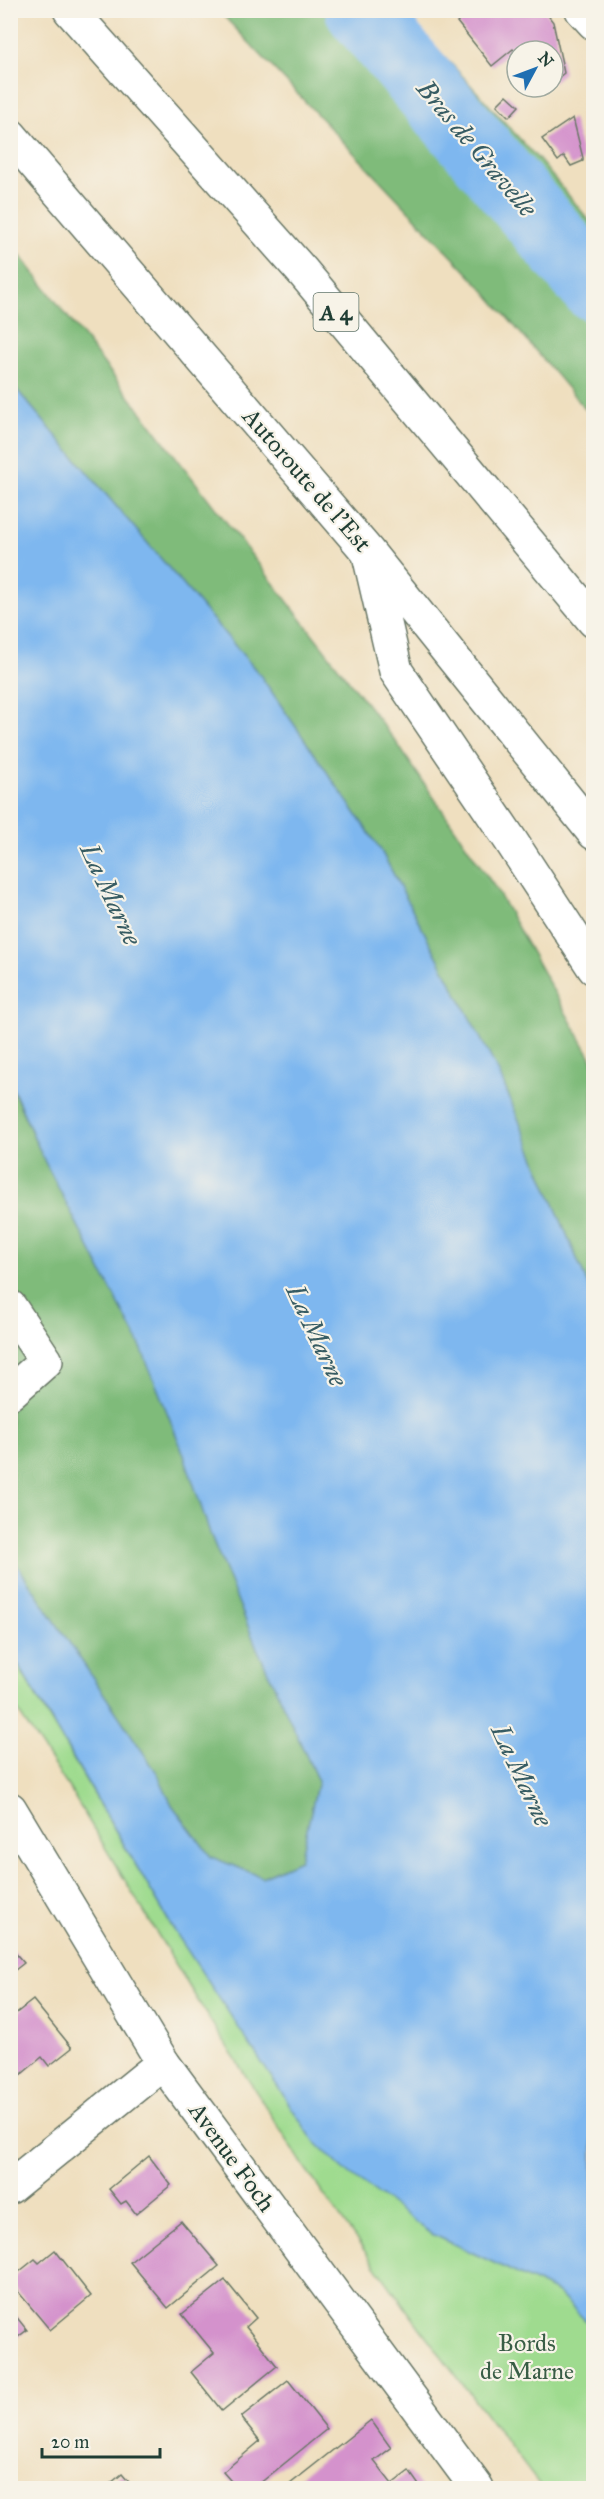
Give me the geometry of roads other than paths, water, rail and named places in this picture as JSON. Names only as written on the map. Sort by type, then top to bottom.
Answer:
[{"type":"main road","name":"A 4","points":[[70,10],[303,272],[594,621]]},
{"type":"main road","points":[[582,10],[594,23]]},
{"type":"main road","name":"Autoroute de l’Est","points":[[10,135],[368,552],[594,833]]},
{"type":"main road","points":[[368,552],[396,672],[503,828],[594,968]]},
{"type":"main road","points":[[10,1307],[46,1361],[10,1393]]},
{"type":"main road","name":"Avenue Foch","points":[[10,1809],[164,2063],[477,2488]]},
{"type":"main road","points":[[10,2187],[164,2063]]},
{"type":"water","name":"La Marne","points":[[11,383],[260,675],[380,849],[499,1073],[593,1297],[593,2328],[557,2292],[432,2234],[343,2169],[313,2140],[174,1930],[11,1652],[11,1556],[157,1773],[172,1805],[211,1857],[262,1877],[300,1860],[318,1781],[257,1648],[210,1533],[183,1452],[141,1347],[45,1162],[11,1084]]},
{"type":"waterway","name":"Bras de Gravelle","points":[[360,10],[594,286]]},
{"type":"park label","name":"Bords de Marne","points":[[527,2357]]}]
